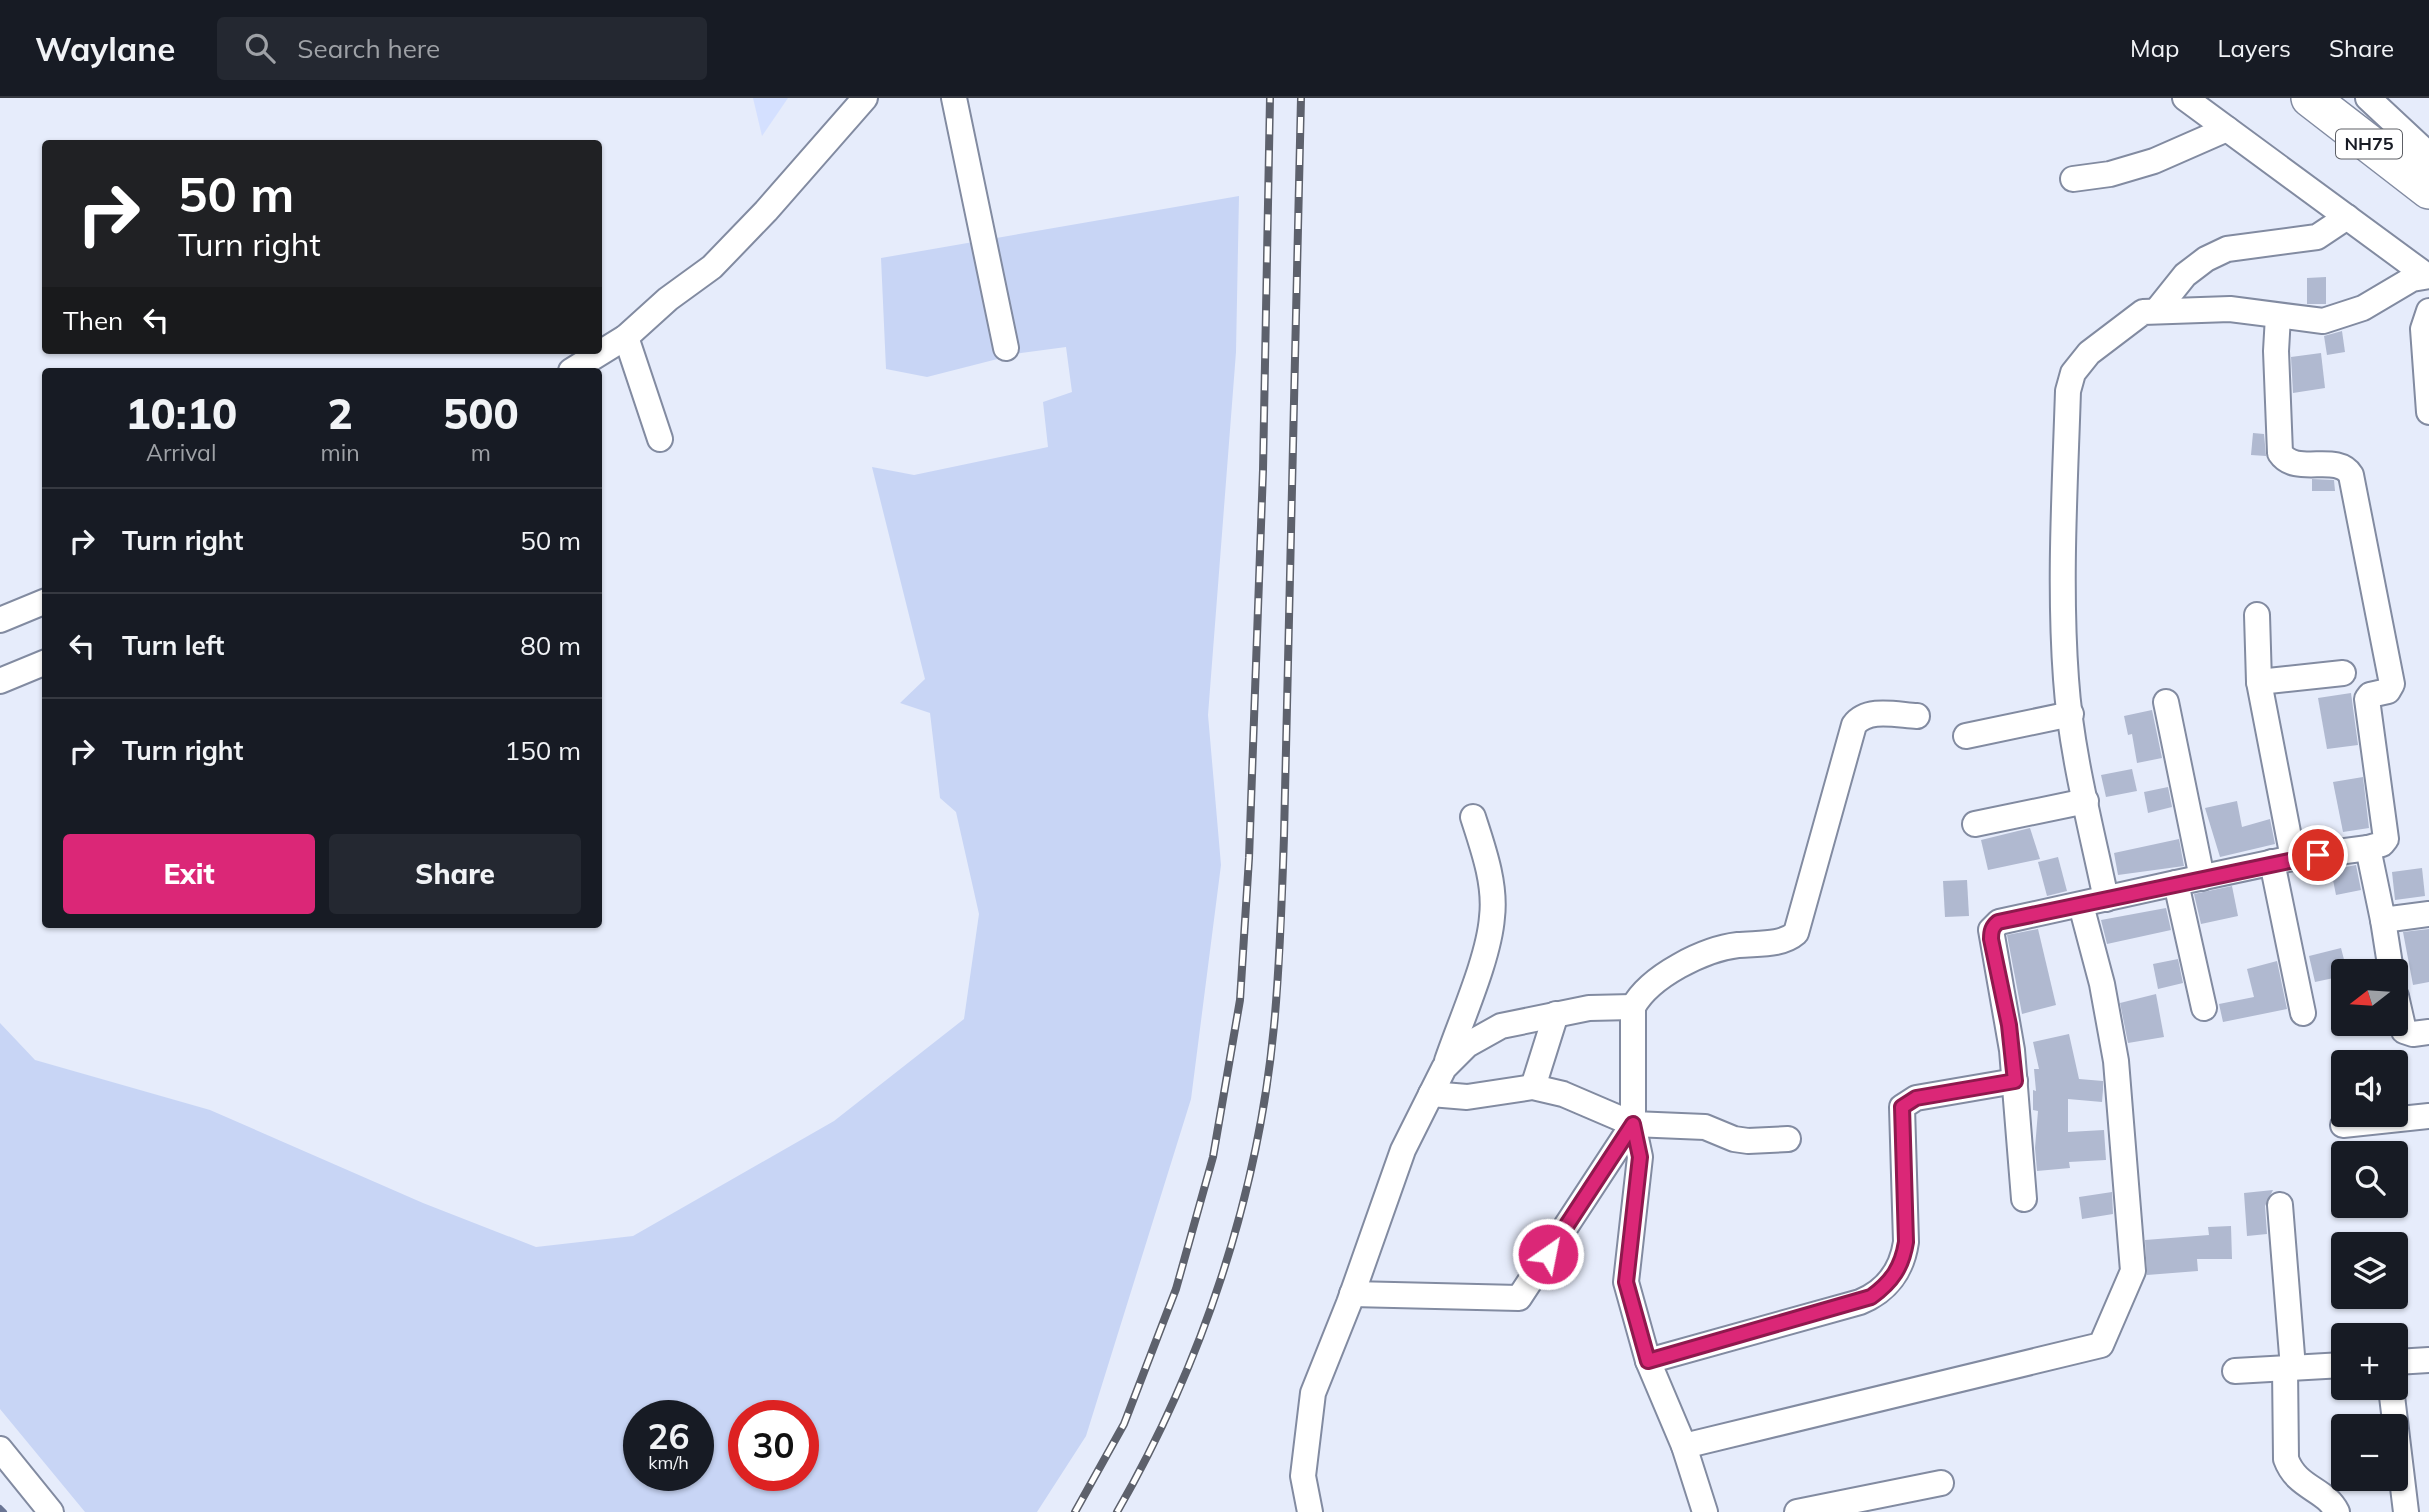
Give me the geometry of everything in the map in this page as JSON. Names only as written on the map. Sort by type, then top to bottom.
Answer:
[{"type":"highway","name":"NH75","points":[[2310,98],[2429,190]]},
{"type":"street","points":[[602,352],[626,337],[668,299],[712,267],[766,211],[865,98]]},
{"type":"street","points":[[954,98],[1006,348]]},
{"type":"street","points":[[2185,98],[2428,276]]},
{"type":"street","points":[[2368,98],[2429,155]]},
{"type":"street","points":[[2073,179],[2110,174],[2154,161],[2227,129]]},
{"type":"street","points":[[2157,310],[2185,275],[2206,259],[2227,249],[2318,237],[2347,218]]},
{"type":"street","points":[[2106,899],[2066,680],[2063,542],[2068,391],[2073,373],[2089,353],[2137,314],[2157,310],[2230,309],[2323,321],[2363,308],[2412,279],[2428,276]]},
{"type":"street","points":[[2429,311],[2423,330],[2429,412]]},
{"type":"street","points":[[2024,1199],[2009,1025],[1991,930],[1998,922],[2283,860],[2368,848],[2382,844],[2386,839],[2367,699],[2370,695],[2388,691],[2392,684],[2351,475],[2342,466],[2294,464],[2284,459],[2280,453],[2276,351],[2278,316]]},
{"type":"street","points":[[626,337],[660,439]]},
{"type":"street","points":[[576,368],[598,354]]},
{"type":"street","points":[[0,620],[42,603]]},
{"type":"street","points":[[2257,615],[2259,682],[2303,1013]]},
{"type":"street","points":[[0,681],[42,665]]},
{"type":"street","points":[[2259,682],[2343,673]]},
{"type":"street","points":[[2166,702],[2202,878]]},
{"type":"street","points":[[1705,1512],[1684,1446],[1648,1361],[1626,1282],[1640,1157],[1633,1124],[1633,1007],[1639,998],[1685,961],[1699,954],[1735,945],[1782,941],[1796,933],[1854,724],[1868,714],[1917,716]]},
{"type":"street","points":[[1966,736],[2071,714]]},
{"type":"street","points":[[1975,824],[2086,801]]},
{"type":"street","points":[[1310,1512],[1303,1476],[1313,1393],[1352,1294],[1403,1150],[1444,1068],[1487,943],[1493,916],[1483,849],[1473,817]]},
{"type":"street","points":[[2368,848],[2390,959]]},
{"type":"street","points":[[2176,883],[2204,1008]]},
{"type":"street","points":[[1684,1446],[2101,1345],[2133,1271],[2116,1061],[2102,984],[2081,905]]},
{"type":"street","points":[[2383,920],[2429,914]]},
{"type":"street","points":[[1444,1068],[1467,1045],[1502,1026],[1589,1008],[1633,1007]]},
{"type":"street","points":[[1533,1087],[1556,1014]]},
{"type":"street","points":[[2408,1032],[2429,1032]]},
{"type":"street","points":[[1648,1361],[1860,1301],[1883,1289],[1895,1276],[1904,1257],[1906,1242],[1902,1107],[1916,1098],[2015,1081]]},
{"type":"street","points":[[1431,1094],[1467,1097],[1533,1087],[1563,1094],[1633,1124],[1705,1127],[1734,1139],[1748,1141],[1788,1139]]},
{"type":"street","points":[[2408,1118],[2429,1116]]},
{"type":"street","points":[[1352,1294],[1520,1298],[1633,1124]]},
{"type":"street","points":[[2280,1205],[2289,1368],[2286,1459],[2291,1473],[2333,1503],[2337,1512]]},
{"type":"street","points":[[2408,1361],[2429,1360]]},
{"type":"street","points":[[2235,1371],[2331,1366]]},
{"type":"street","points":[[2393,1400],[2406,1512]]},
{"type":"street","points":[[0,1449],[51,1512]]},
{"type":"street","points":[[1797,1512],[1941,1483]]},
{"type":"shaded area","points":[[753,98],[788,98],[762,136]]},
{"type":"shaded area","points":[[1239,196],[1236,352],[1208,715],[1221,865],[1191,1099],[1086,1436],[1037,1512],[85,1512],[0,1409],[0,1023],[35,1060],[210,1110],[423,1203],[536,1247],[633,1236],[834,1121],[964,1019],[979,914],[956,812],[940,798],[930,713],[900,703],[925,679],[872,467],[914,475],[1048,447],[1043,402],[1072,392],[1066,347],[1021,353],[927,377],[886,369],[881,258]]},
{"type":"building","points":[[2326,277],[2326,304],[2307,304],[2307,278]]},
{"type":"building","points":[[2342,331],[2345,352],[2327,355],[2324,336]]},
{"type":"building","points":[[2321,353],[2325,388],[2293,393],[2291,357]]},
{"type":"building","points":[[2253,433],[2264,434],[2266,456],[2251,455]]},
{"type":"building","points":[[2312,479],[2334,480],[2335,491],[2312,491]]},
{"type":"building","points":[[2351,693],[2358,745],[2327,749],[2318,698]]},
{"type":"building","points":[[2152,710],[2162,758],[2137,763],[2132,734],[2128,735],[2124,716]]},
{"type":"building","points":[[2132,769],[2137,791],[2106,797],[2101,775]]},
{"type":"building","points":[[2363,777],[2369,828],[2343,832],[2333,782]]},
{"type":"building","points":[[2168,787],[2172,807],[2148,813],[2144,792]]},
{"type":"building","points":[[2237,801],[2242,827],[2270,819],[2275,844],[2220,857],[2205,808]]},
{"type":"building","points":[[2030,828],[2040,859],[1988,870],[1981,840]]},
{"type":"building","points":[[2179,839],[2184,866],[2118,875],[2114,853]]},
{"type":"building","points":[[2058,857],[2067,891],[2047,896],[2038,862]]},
{"type":"building","points":[[2356,865],[2361,890],[2336,895],[2331,870]]},
{"type":"building","points":[[2422,868],[2425,896],[2395,900],[2392,872]]},
{"type":"building","points":[[1967,880],[1969,916],[1945,917],[1943,881]]},
{"type":"building","points":[[2232,886],[2238,916],[2201,924],[2194,894]]},
{"type":"building","points":[[2166,908],[2171,930],[2107,944],[2101,920]]},
{"type":"building","points":[[2038,929],[2056,1005],[2022,1014],[2007,935]]},
{"type":"building","points":[[2429,929],[2429,982],[2413,985],[2403,932]]},
{"type":"building","points":[[2341,948],[2344,959],[2331,959],[2331,979],[2315,982],[2309,956]]},
{"type":"building","points":[[2178,959],[2183,983],[2158,989],[2153,964]]},
{"type":"building","points":[[2277,961],[2287,1009],[2223,1022],[2219,1004],[2254,997],[2247,969]]},
{"type":"building","points":[[2156,994],[2164,1037],[2128,1043],[2120,1003]]},
{"type":"building","points":[[2069,1034],[2079,1079],[2103,1081],[2103,1090],[2102,1102],[2068,1099],[2068,1132],[2104,1130],[2106,1160],[2069,1162],[2070,1168],[2037,1171],[2035,1148],[2038,1111],[2033,1110],[2033,1090],[2036,1091],[2034,1069],[2039,1069],[2033,1042]]},
{"type":"building","points":[[2273,1190],[2265,1206],[2267,1234],[2247,1236],[2244,1193]]},
{"type":"building","points":[[2112,1192],[2113,1214],[2082,1219],[2079,1197]]},
{"type":"building","points":[[2231,1226],[2232,1259],[2197,1259],[2198,1271],[2147,1275],[2145,1240],[2209,1235],[2208,1227]]},
{"type":"waterway","points":[[0,1508],[4,1512]]},
{"type":"railway","points":[[1075,1512],[1124,1424],[1176,1289],[1213,1157],[1240,1000],[1249,858],[1263,470],[1270,98]]},
{"type":"railway","points":[[1117,1512],[1175,1398],[1200,1338],[1240,1215],[1266,1090],[1276,1002],[1282,883],[1301,98]]},
{"type":"route","points":[[1548,1254],[1633,1124],[1640,1157],[1626,1282],[1648,1361],[1871,1297],[1895,1276],[1904,1257],[1906,1242],[1902,1107],[1916,1098],[2015,1081],[2009,1025],[1991,939],[1994,925],[2176,883],[2318,855]]}]
